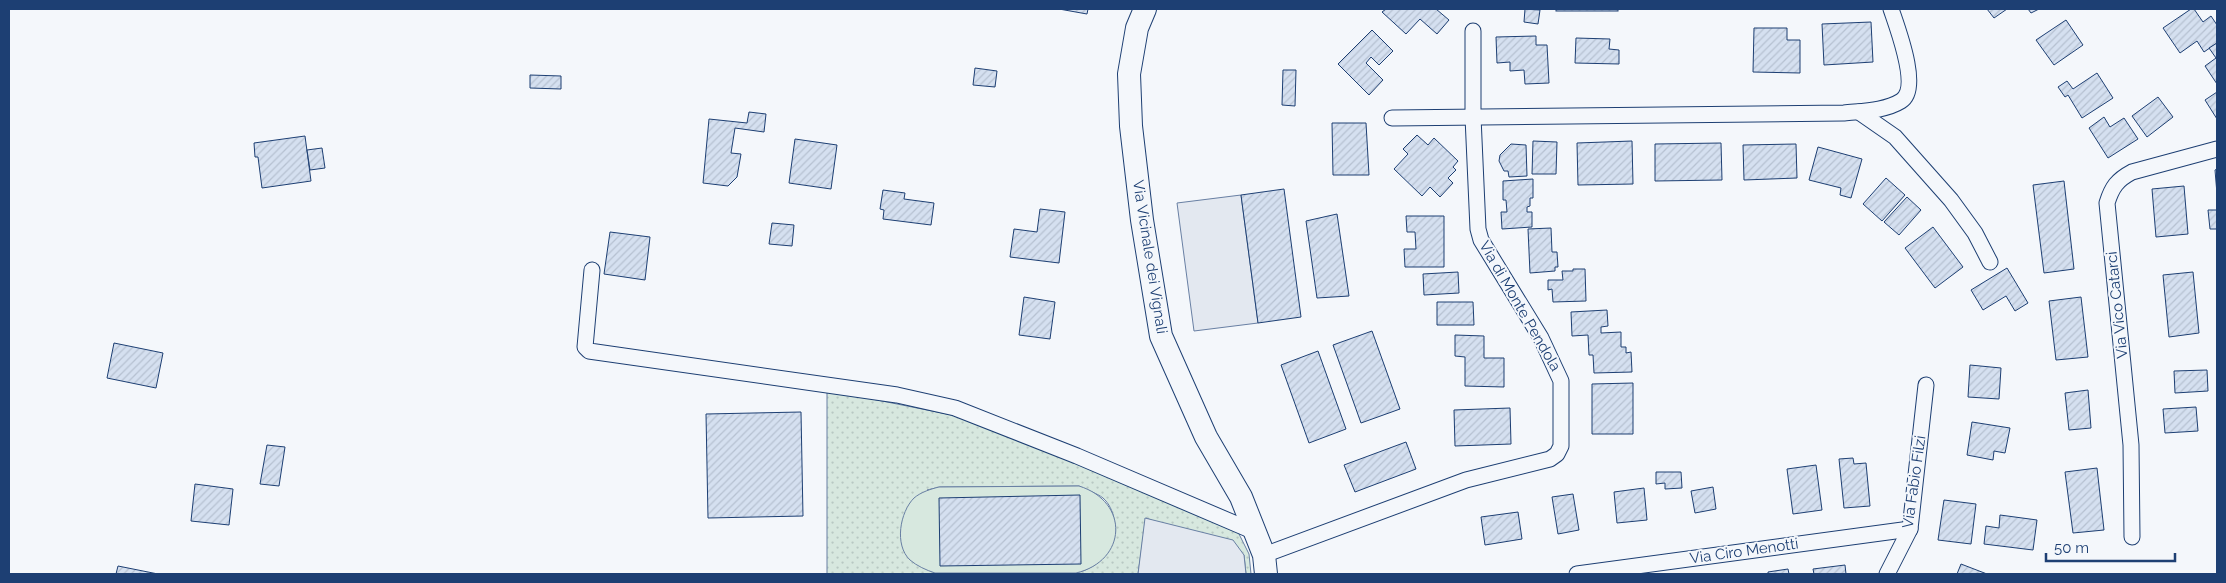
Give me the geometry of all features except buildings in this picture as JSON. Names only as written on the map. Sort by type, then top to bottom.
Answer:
[{"type":"street","name":"Via Vicinale dei Vignali","points":[[1145,9],[1138,28],[1130,74],[1131,126],[1142,220],[1161,336],[1206,438],[1241,497],[1255,532],[1265,565]]},
{"type":"street","points":[[1392,118],[1859,112],[1881,109],[1902,101],[1908,95],[1909,70],[1891,9]]},
{"type":"street","name":"Via di Monte Pendola","points":[[1265,565],[1466,480],[1550,459],[1557,454],[1561,446],[1561,381],[1541,338],[1481,240],[1478,229],[1473,117],[1473,31]]},
{"type":"street","points":[[1859,112],[1895,136],[1951,200],[1975,233],[1990,262]]},
{"type":"street","name":"Via Vico Catarci","points":[[2132,537],[2131,445],[2107,203],[2111,188],[2119,179],[2132,172],[2217,149]]},
{"type":"street","points":[[592,270],[585,347],[589,351],[897,395],[955,408],[1077,456],[1255,532]]},
{"type":"street","name":"Via Fabio Filzi","points":[[1887,574],[1910,528],[1926,385]]},
{"type":"street","name":"Via Ciro Menotti","points":[[1577,574],[1910,528]]},
{"type":"shaded area","points":[[1241,195],[1258,323],[1194,331],[1177,203]]},
{"type":"shaded area","points":[[827,390],[962,417],[1236,528],[1249,554],[1251,574],[1246,574],[1244,555],[1146,518],[1138,574],[827,574]],"holes":[[[1079,486],[1101,496],[1107,502],[1113,513],[1115,529],[1114,538],[1107,554],[1093,566],[1076,573],[927,490],[940,487]]]},
{"type":"shaded area","points":[[1079,486],[1096,494],[1107,505],[1114,517],[1116,531],[1113,544],[1105,557],[1093,566],[1076,573],[935,573],[922,568],[910,560],[902,546],[901,529],[905,511],[914,498],[929,490],[939,487]]},
{"type":"shaded area","points":[[1145,518],[1233,540],[1244,555],[1246,574],[1138,574]]}]
